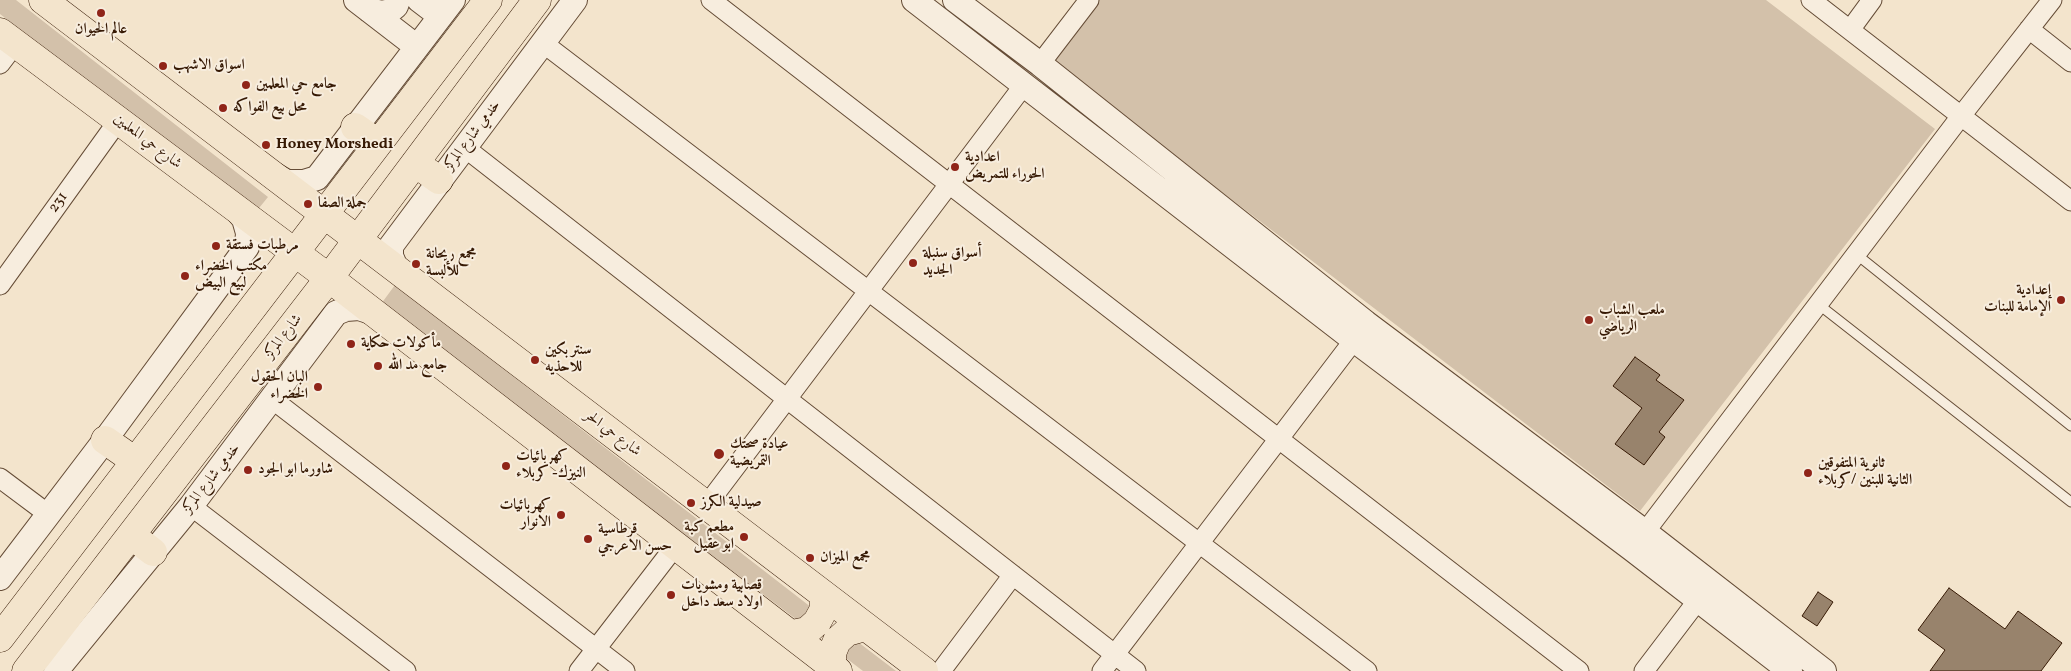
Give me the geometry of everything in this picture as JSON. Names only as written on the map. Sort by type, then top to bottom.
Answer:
[{"type":"main road","points":[[43,0],[267,171]]},
{"type":"main road","points":[[0,638],[488,0]]},
{"type":"main road","name":"شارع المركز","points":[[26,671],[329,278],[537,0]]},
{"type":"main road","name":"شارع حي المعلمين","points":[[8,37],[295,253]]},
{"type":"main road","points":[[355,127],[378,143]]},
{"type":"main road","points":[[415,163],[440,180]]},
{"type":"main road","name":"شارع حي الحر","points":[[267,171],[300,198],[924,671]]},
{"type":"main road","points":[[295,253],[835,668]]},
{"type":"main road","points":[[105,440],[135,461]]},
{"type":"main road","points":[[131,535],[153,552]]},
{"type":"main road","points":[[793,634],[807,631],[817,622],[824,609],[824,595]]},
{"type":"main road","points":[[835,668],[832,653],[837,641],[847,632],[865,627]]},
{"type":"street","points":[[363,5],[382,13],[390,11],[396,6],[398,0]]},
{"type":"street","points":[[267,171],[286,182],[304,182],[317,178],[446,8],[419,0]]},
{"type":"street","name":"خدمي شارع المركز","points":[[402,275],[397,270],[391,256],[391,246],[575,0]]},
{"type":"street","points":[[711,0],[1580,671]]},
{"type":"street","points":[[914,0],[1354,340],[1522,453],[1645,532],[1824,671]]},
{"type":"street","points":[[954,0],[1040,64],[1366,324],[1698,600],[1790,671]]},
{"type":"street","points":[[1040,64],[1089,0]]},
{"type":"street","points":[[1812,0],[2071,201]]},
{"type":"street","points":[[1850,30],[1872,0]]},
{"type":"street","points":[[1645,532],[1961,116],[2052,0]]},
{"type":"street","points":[[363,5],[417,47]]},
{"type":"street","points":[[2029,29],[2071,62]]},
{"type":"street","points":[[0,64],[8,37]]},
{"type":"street","points":[[543,43],[1367,671]]},
{"type":"street","points":[[706,506],[1024,85]]},
{"type":"street","name":"231","points":[[0,285],[118,120]]},
{"type":"street","points":[[464,146],[1136,671]]},
{"type":"street","points":[[0,578],[105,440],[247,247],[248,233],[244,219],[233,206]]},
{"type":"street","name":"خدمي شارع المركز","points":[[56,671],[191,506],[336,313],[346,309],[359,308],[374,313]]},
{"type":"street","points":[[1102,671],[1354,340]]},
{"type":"street","points":[[272,399],[625,671]]},
{"type":"street","points":[[0,478],[48,514]]},
{"type":"street","points":[[191,506],[406,671]]},
{"type":"street","points":[[579,671],[676,544]]},
{"type":"street","points":[[941,671],[1012,575]]},
{"type":"street","points":[[1644,671],[1698,600]]},
{"type":"lane","points":[[1856,254],[2071,426]]},
{"type":"lane","points":[[1818,304],[2071,502]]},
{"type":"shaded area","points":[[0,0],[16,0],[268,197],[255,213],[0,14]]},
{"type":"shaded area","name":"ملعب الشباب الرياضي","points":[[1097,0],[1766,0],[1935,129],[1640,511],[1050,61]]},
{"type":"shaded area","points":[[395,285],[816,611],[805,626],[381,304]]},
{"type":"shaded area","points":[[854,639],[896,671],[863,671],[842,655]]},
{"type":"building","points":[[1635,357],[1660,375],[1656,380],[1684,400],[1659,432],[1665,437],[1644,465],[1615,444],[1642,408],[1613,386]]},
{"type":"building","points":[[1949,588],[2005,629],[2018,611],[2062,643],[2041,671],[1930,671],[1945,650],[1918,630]]},
{"type":"building","points":[[1818,592],[1833,602],[1817,626],[1802,616]]},
{"type":"place","name":"عالم الحيوان","points":[[101,13]]},
{"type":"place","name":"اسواق الاشهب","points":[[163,66]]},
{"type":"place","name":"جامع حي المعلمين","points":[[246,85]]},
{"type":"place","name":"محل بيع الفواكه","points":[[223,108]]},
{"type":"place","name":"Honey Morshedi","points":[[266,145]]},
{"type":"place","name":"اعدادية الحوراء للتمريض","points":[[955,167]]},
{"type":"place","name":"جملة الصفا","points":[[308,204]]},
{"type":"place","name":"مرطبات فستقة","points":[[216,246]]},
{"type":"place","name":"أسواق سنبلة الجديد","points":[[913,263]]},
{"type":"place","name":"مجمع ريحانة للألبسة","points":[[416,264]]},
{"type":"place","name":"مكتب الخضراء لبيع البيض","points":[[185,276]]},
{"type":"place","name":"إعدادية الإمامة للبنات","points":[[2061,300]]},
{"type":"place","name":"ملعب الشباب الرياضي","points":[[1589,320]]},
{"type":"place","name":"مأكولات حكاية","points":[[351,344]]},
{"type":"place","name":"سنتر بكين للاحذيه","points":[[535,360]]},
{"type":"place","name":"جامع مد الله","points":[[378,366]]},
{"type":"place","name":"البان الحقول الخضراء","points":[[318,387]]},
{"type":"place","name":"عيادة صحتك التمريضية","points":[[719,454]]},
{"type":"place","name":"كهربائيات النيزك- كربلاء","points":[[506,466]]},
{"type":"place","name":"شاورما ابو الجود","points":[[248,470]]},
{"type":"place","name":"ثانوية المتفوقين الثانية للبنين /كربلاء","points":[[1808,473]]},
{"type":"place","name":"صيدلية الكرز","points":[[691,503]]},
{"type":"place","name":"كهربائيات الانوار","points":[[561,515]]},
{"type":"place","name":"مطعم كبة ابو عقيل","points":[[744,537]]},
{"type":"place","name":"قرطاسية حسن الاعرجي","points":[[588,539]]},
{"type":"place","name":"مجمع الميزان","points":[[810,558]]},
{"type":"place","name":"قصابية ومشويات اولاد سعد داخل","points":[[671,595]]}]
